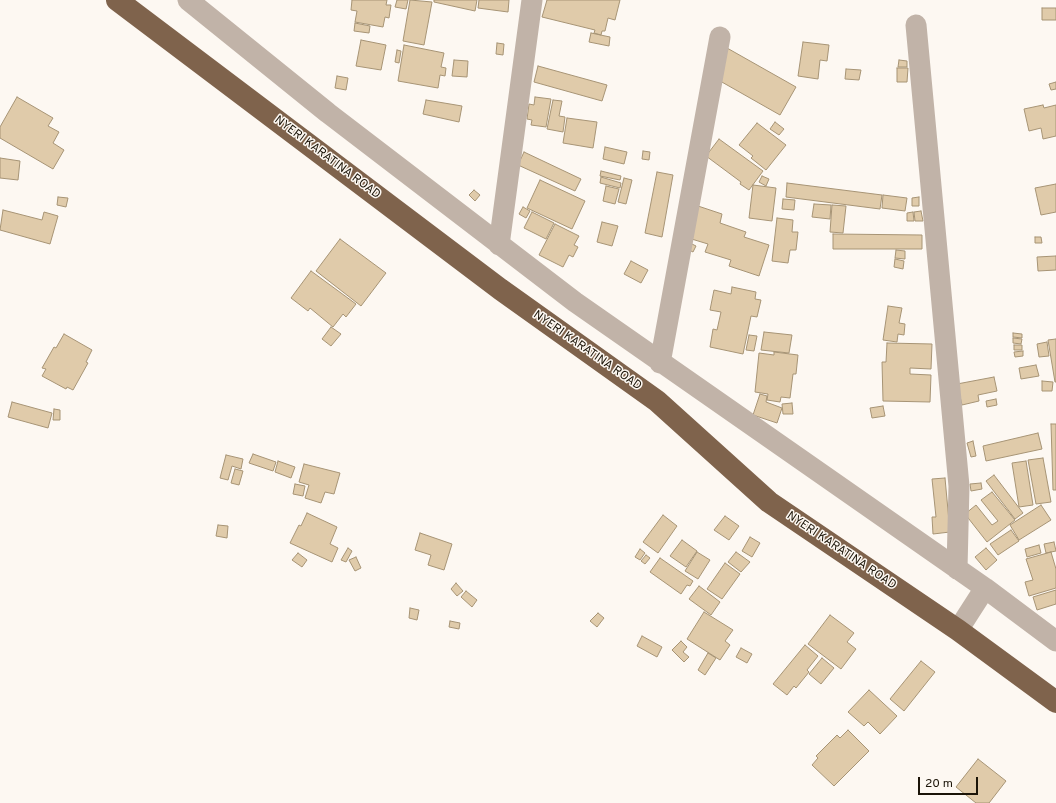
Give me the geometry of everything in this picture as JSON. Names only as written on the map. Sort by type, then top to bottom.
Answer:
[{"type":"highway","name":"NYERI KARATINA ROAD","points":[[117,0],[500,289],[657,401],[769,502],[958,630],[1056,702]]},
{"type":"street","points":[[188,0],[328,113],[499,245],[660,363],[815,468],[985,588],[1056,641]]},
{"type":"street","points":[[499,245],[532,0]]},
{"type":"street","points":[[916,25],[959,486],[957,569]]},
{"type":"street","points":[[660,363],[720,37]]},
{"type":"street","points":[[958,630],[985,588]]},
{"type":"building","points":[[352,0],[387,0],[386,5],[391,5],[389,18],[385,17],[383,27],[355,22],[357,11],[351,10]]},
{"type":"building","points":[[397,0],[408,0],[406,9],[395,7]]},
{"type":"building","points":[[410,0],[432,2],[424,45],[403,41]]},
{"type":"building","points":[[434,0],[477,0],[475,11],[434,2]]},
{"type":"building","points":[[479,0],[509,0],[508,12],[478,8]]},
{"type":"building","points":[[547,0],[620,0],[615,20],[608,18],[605,31],[602,31],[601,35],[594,33],[595,30],[542,17]]},
{"type":"building","points":[[1042,8],[1056,8],[1056,20],[1042,20]]},
{"type":"building","points":[[355,23],[370,26],[369,33],[354,31]]},
{"type":"building","points":[[591,33],[610,37],[609,46],[589,42]]},
{"type":"building","points":[[361,40],[386,45],[381,70],[356,66]]},
{"type":"building","points":[[803,42],[829,45],[827,61],[820,60],[818,79],[798,76]]},
{"type":"building","points":[[497,43],[504,44],[503,55],[496,54]]},
{"type":"building","points":[[404,45],[444,53],[441,67],[446,68],[445,76],[440,75],[438,88],[398,81]]},
{"type":"building","points":[[727,48],[796,87],[780,115],[713,77]]},
{"type":"building","points":[[397,50],[401,51],[399,63],[395,62]]},
{"type":"building","points":[[454,60],[468,61],[467,77],[452,76]]},
{"type":"building","points":[[899,60],[907,61],[907,67],[898,67]]},
{"type":"building","points":[[538,66],[607,85],[602,101],[534,82]]},
{"type":"building","points":[[897,68],[908,68],[907,82],[897,82]]},
{"type":"building","points":[[846,69],[861,70],[859,80],[845,79]]},
{"type":"building","points":[[337,76],[348,78],[346,90],[335,88]]},
{"type":"building","points":[[1056,82],[1056,89],[1051,90],[1049,84]]},
{"type":"building","points":[[17,97],[53,118],[48,126],[59,132],[53,143],[64,150],[53,169],[0,138],[0,127]]},
{"type":"building","points":[[535,97],[551,99],[546,127],[531,125],[532,120],[527,119],[529,104],[534,105]]},
{"type":"building","points":[[426,100],[462,106],[459,122],[423,114]]},
{"type":"building","points":[[553,100],[562,101],[559,116],[565,117],[563,132],[547,129]]},
{"type":"building","points":[[1043,105],[1044,108],[1056,105],[1056,136],[1043,139],[1041,128],[1029,131],[1024,109]]},
{"type":"building","points":[[567,118],[597,122],[593,148],[563,143]]},
{"type":"building","points":[[775,122],[784,129],[779,135],[770,129]]},
{"type":"building","points":[[757,123],[786,145],[766,170],[751,158],[753,156],[739,145]]},
{"type":"building","points":[[719,139],[763,171],[749,190],[740,184],[741,182],[706,156]]},
{"type":"building","points":[[605,147],[627,152],[624,164],[603,159]]},
{"type":"building","points":[[643,151],[650,152],[649,160],[642,159]]},
{"type":"building","points":[[524,152],[581,179],[575,191],[518,165]]},
{"type":"building","points":[[0,158],[20,161],[18,180],[0,178]]},
{"type":"building","points":[[601,171],[621,176],[620,180],[600,176]]},
{"type":"building","points":[[657,172],[673,175],[662,237],[645,233]]},
{"type":"building","points":[[762,176],[769,179],[766,186],[759,182]]},
{"type":"building","points":[[601,177],[621,183],[620,188],[600,183]]},
{"type":"building","points":[[624,178],[632,180],[626,204],[618,202]]},
{"type":"building","points":[[540,180],[585,201],[572,229],[527,208]]},
{"type":"building","points":[[787,183],[882,195],[880,209],[786,197]]},
{"type":"building","points":[[1056,184],[1056,212],[1041,215],[1035,188]]},
{"type":"building","points":[[753,185],[776,188],[772,221],[749,218]]},
{"type":"building","points":[[606,186],[619,189],[615,204],[603,201]]},
{"type":"building","points":[[474,190],[480,195],[475,201],[469,195]]},
{"type":"building","points":[[883,195],[907,198],[905,211],[882,208]]},
{"type":"building","points":[[58,197],[68,198],[66,207],[57,205]]},
{"type":"building","points":[[919,197],[919,206],[912,206],[912,198]]},
{"type":"building","points":[[783,199],[795,200],[794,210],[782,209]]},
{"type":"building","points":[[814,204],[831,205],[830,219],[812,217]]},
{"type":"building","points":[[695,205],[722,214],[720,223],[746,232],[744,237],[769,245],[759,276],[729,266],[731,260],[705,252],[708,244],[685,237]]},
{"type":"building","points":[[832,205],[846,206],[843,233],[830,232]]},
{"type":"building","points":[[523,207],[530,211],[526,218],[519,214]]},
{"type":"building","points":[[3,210],[42,220],[44,212],[58,216],[50,244],[0,230]]},
{"type":"building","points":[[921,211],[923,221],[915,221],[914,212]]},
{"type":"building","points":[[532,212],[554,223],[546,239],[524,228]]},
{"type":"building","points":[[913,212],[914,221],[907,221],[907,213]]},
{"type":"building","points":[[777,218],[793,220],[792,232],[798,232],[796,250],[790,250],[788,263],[772,261]]},
{"type":"building","points":[[602,222],[618,226],[612,246],[597,242]]},
{"type":"building","points":[[555,224],[579,236],[574,245],[578,247],[573,257],[569,255],[563,267],[539,255]]},
{"type":"building","points":[[833,234],[922,235],[922,249],[833,249]]},
{"type":"building","points":[[1035,237],[1041,237],[1042,243],[1035,243]]},
{"type":"building","points":[[340,239],[386,273],[361,306],[316,271]]},
{"type":"building","points":[[688,242],[696,246],[693,252],[685,248]]},
{"type":"building","points":[[896,250],[905,251],[905,259],[895,258]]},
{"type":"building","points":[[1056,256],[1056,270],[1038,271],[1037,257]]},
{"type":"building","points":[[895,259],[904,261],[903,269],[894,267]]},
{"type":"building","points":[[631,261],[648,270],[641,283],[624,274]]},
{"type":"building","points":[[311,271],[356,304],[346,317],[343,314],[333,327],[310,308],[308,311],[291,298]]},
{"type":"building","points":[[732,287],[756,292],[755,299],[761,300],[757,317],[751,316],[743,354],[710,347],[713,329],[717,330],[721,312],[710,310],[714,290],[731,294]]},
{"type":"building","points":[[888,306],[902,308],[899,323],[905,324],[904,335],[898,334],[897,342],[883,340]]},
{"type":"building","points":[[331,327],[341,334],[331,346],[322,339]]},
{"type":"building","points":[[764,332],[792,335],[789,353],[761,350]]},
{"type":"building","points":[[1013,333],[1022,334],[1022,338],[1013,337]]},
{"type":"building","points":[[64,334],[92,350],[86,362],[88,363],[73,390],[67,387],[66,389],[42,376],[46,369],[42,368],[54,347],[56,348]]},
{"type":"building","points":[[749,335],[757,336],[754,351],[746,350]]},
{"type":"building","points":[[1013,338],[1022,339],[1021,344],[1013,343]]},
{"type":"building","points":[[1056,339],[1056,382],[1055,382],[1048,340]]},
{"type":"building","points":[[1047,342],[1049,356],[1039,357],[1037,344]]},
{"type":"building","points":[[887,343],[932,344],[931,369],[910,368],[910,374],[931,375],[930,402],[883,401],[882,362],[886,362]]},
{"type":"building","points":[[1014,345],[1022,345],[1022,350],[1014,350]]},
{"type":"building","points":[[1023,351],[1023,356],[1015,357],[1014,352]]},
{"type":"building","points":[[774,352],[798,355],[796,374],[793,374],[790,398],[781,397],[780,402],[767,400],[768,394],[755,392],[759,353],[774,355]]},
{"type":"building","points":[[1036,365],[1039,376],[1021,379],[1019,368]]},
{"type":"building","points":[[994,377],[997,391],[978,395],[979,401],[962,405],[957,384]]},
{"type":"building","points":[[1042,381],[1053,382],[1052,391],[1042,391]]},
{"type":"building","points":[[760,394],[767,396],[766,402],[782,408],[777,423],[753,415]]},
{"type":"building","points":[[996,399],[997,405],[987,407],[986,401]]},
{"type":"building","points":[[12,402],[52,413],[48,428],[8,417]]},
{"type":"building","points":[[792,403],[793,414],[783,414],[782,404]]},
{"type":"building","points":[[883,406],[885,416],[872,418],[870,408]]},
{"type":"building","points":[[54,409],[60,410],[60,420],[53,420]]},
{"type":"building","points":[[1051,424],[1056,424],[1056,490],[1053,490]]},
{"type":"building","points":[[1038,433],[1042,449],[986,461],[983,446]]},
{"type":"building","points":[[973,441],[976,456],[971,457],[967,443]]},
{"type":"building","points":[[253,454],[276,462],[273,471],[249,463]]},
{"type":"building","points":[[226,455],[243,459],[241,469],[232,466],[228,480],[220,478]]},
{"type":"building","points":[[1043,458],[1051,502],[1036,504],[1028,460]]},
{"type":"building","points":[[278,461],[295,467],[291,478],[275,472]]},
{"type":"building","points":[[1026,461],[1033,505],[1019,507],[1012,463]]},
{"type":"building","points":[[304,464],[340,473],[334,494],[325,492],[321,503],[305,498],[309,485],[299,482]]},
{"type":"building","points":[[235,469],[243,471],[239,485],[231,483]]},
{"type":"building","points":[[994,475],[1023,513],[1015,519],[986,481]]},
{"type":"building","points":[[945,478],[950,532],[933,534],[932,517],[936,517],[932,479]]},
{"type":"building","points":[[981,483],[982,489],[971,491],[970,484]]},
{"type":"building","points":[[295,484],[305,486],[303,496],[293,494]]},
{"type":"building","points":[[992,492],[1015,520],[987,542],[965,514],[976,505],[992,525],[998,521],[981,500]]},
{"type":"building","points":[[1041,505],[1051,520],[1019,540],[1010,525]]},
{"type":"building","points":[[307,513],[337,527],[330,544],[338,548],[332,562],[290,543]]},
{"type":"building","points":[[663,515],[677,526],[658,553],[643,542]]},
{"type":"building","points":[[725,516],[739,526],[729,540],[714,530]]},
{"type":"building","points":[[218,525],[228,526],[227,538],[216,536]]},
{"type":"building","points":[[1011,530],[1019,541],[998,555],[990,544]]},
{"type":"building","points":[[420,533],[452,544],[444,570],[428,565],[431,555],[415,550]]},
{"type":"building","points":[[750,537],[760,543],[752,557],[742,551]]},
{"type":"building","points":[[682,540],[697,551],[686,567],[670,556]]},
{"type":"building","points":[[1054,542],[1056,551],[1046,553],[1044,544]]},
{"type":"building","points":[[1039,545],[1041,553],[1027,557],[1025,549]]},
{"type":"building","points":[[348,548],[352,551],[346,562],[341,560]]},
{"type":"building","points":[[986,548],[997,560],[986,570],[975,557]]},
{"type":"building","points":[[640,549],[645,553],[640,560],[635,557]]},
{"type":"building","points":[[697,552],[710,560],[698,579],[685,571]]},
{"type":"building","points":[[736,552],[750,562],[741,572],[728,562]]},
{"type":"building","points":[[1051,552],[1056,569],[1056,588],[1029,596],[1025,582],[1033,580],[1026,559]]},
{"type":"building","points":[[298,553],[307,560],[302,567],[292,560]]},
{"type":"building","points":[[646,555],[650,558],[645,564],[641,561]]},
{"type":"building","points":[[356,557],[361,568],[355,571],[349,560]]},
{"type":"building","points":[[660,558],[693,581],[690,586],[687,585],[681,594],[650,572]]},
{"type":"building","points":[[725,563],[740,574],[722,599],[707,589]]},
{"type":"building","points":[[456,583],[463,591],[457,596],[451,589]]},
{"type":"building","points":[[699,586],[720,602],[711,615],[689,599]]},
{"type":"building","points":[[1056,590],[1056,604],[1037,610],[1033,597]]},
{"type":"building","points":[[466,591],[477,600],[472,607],[461,597]]},
{"type":"building","points":[[410,608],[419,610],[417,620],[409,618]]},
{"type":"building","points":[[704,612],[733,630],[725,641],[730,645],[720,660],[687,639]]},
{"type":"building","points":[[598,613],[604,618],[597,627],[590,621]]},
{"type":"building","points":[[830,615],[854,633],[847,642],[856,649],[841,669],[808,644]]},
{"type":"building","points":[[450,621],[460,623],[459,629],[449,627]]},
{"type":"building","points":[[642,636],[662,647],[657,657],[637,646]]},
{"type":"building","points":[[681,641],[687,647],[683,652],[689,657],[684,662],[672,650]]},
{"type":"building","points":[[805,645],[818,656],[807,670],[809,672],[796,688],[794,686],[787,695],[773,684]]},
{"type":"building","points":[[741,648],[752,654],[747,663],[736,657]]},
{"type":"building","points":[[708,653],[716,658],[705,675],[698,670]]},
{"type":"building","points":[[822,658],[834,668],[821,684],[809,674]]},
{"type":"building","points":[[921,661],[935,672],[904,711],[890,699]]},
{"type":"building","points":[[869,690],[897,716],[880,734],[868,722],[864,726],[848,712]]},
{"type":"building","points":[[848,730],[869,751],[834,786],[812,765],[818,758],[816,756],[837,735],[840,738]]},
{"type":"building","points":[[978,759],[1006,781],[989,803],[976,803],[956,787]]}]
